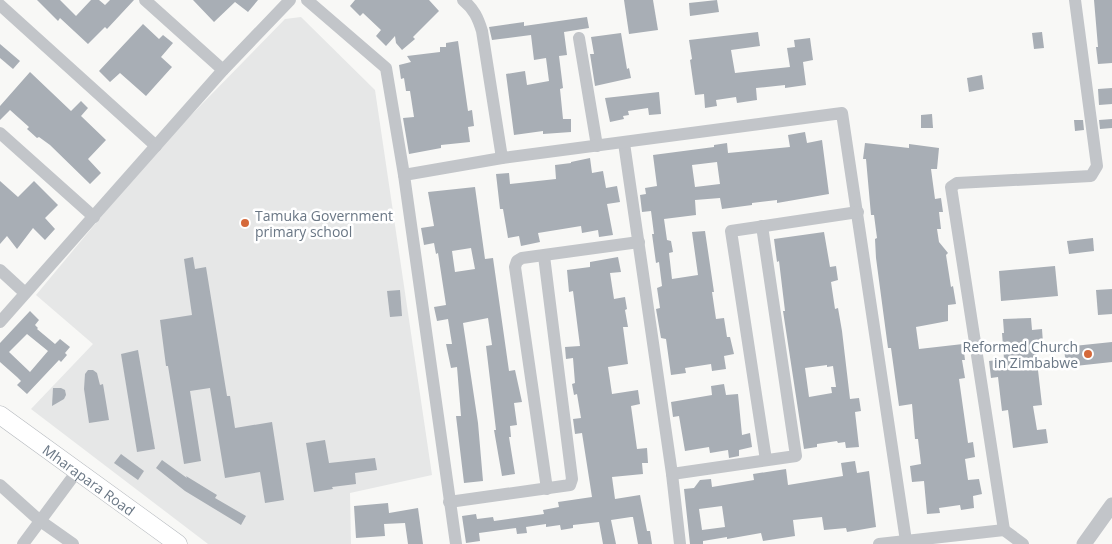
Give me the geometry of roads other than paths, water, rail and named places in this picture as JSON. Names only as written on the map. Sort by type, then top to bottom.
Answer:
[{"type":"main road","name":"Mharapara Road","points":[[0,415],[178,544]]},
{"type":"street","points":[[145,0],[223,70]]},
{"type":"street","points":[[0,322],[223,70],[290,0]]},
{"type":"street","points":[[307,0],[386,68],[404,175],[456,544]]},
{"type":"street","points":[[464,0],[478,18],[482,31],[502,158]]},
{"type":"street","points":[[1023,544],[1004,530],[951,188],[956,182],[1091,176],[1097,166],[1075,0]]},
{"type":"street","points":[[0,4],[156,146]]},
{"type":"street","points":[[579,38],[597,146]]},
{"type":"street","points":[[404,175],[502,158],[842,113],[906,541]]},
{"type":"street","points":[[0,134],[94,217]]},
{"type":"street","points":[[624,143],[672,474],[680,544]]},
{"type":"street","points":[[766,460],[731,231],[858,212]]},
{"type":"street","points":[[672,474],[796,456],[762,226]]},
{"type":"street","points":[[547,489],[515,267],[522,258],[639,242]]},
{"type":"street","points":[[449,502],[570,485],[572,479],[544,256]]},
{"type":"street","points":[[0,270],[25,292]]},
{"type":"street","points":[[23,544],[78,470]]},
{"type":"street","points":[[0,485],[39,520],[73,544]]},
{"type":"street","points":[[1084,544],[1112,506]]},
{"type":"street","points":[[880,544],[931,541],[1004,530]]},
{"type":"place","name":"Tamuka Government primary school","points":[[245,223]]},
{"type":"place","name":"Reformed Church in Zimbabwe","points":[[1088,354]]}]
